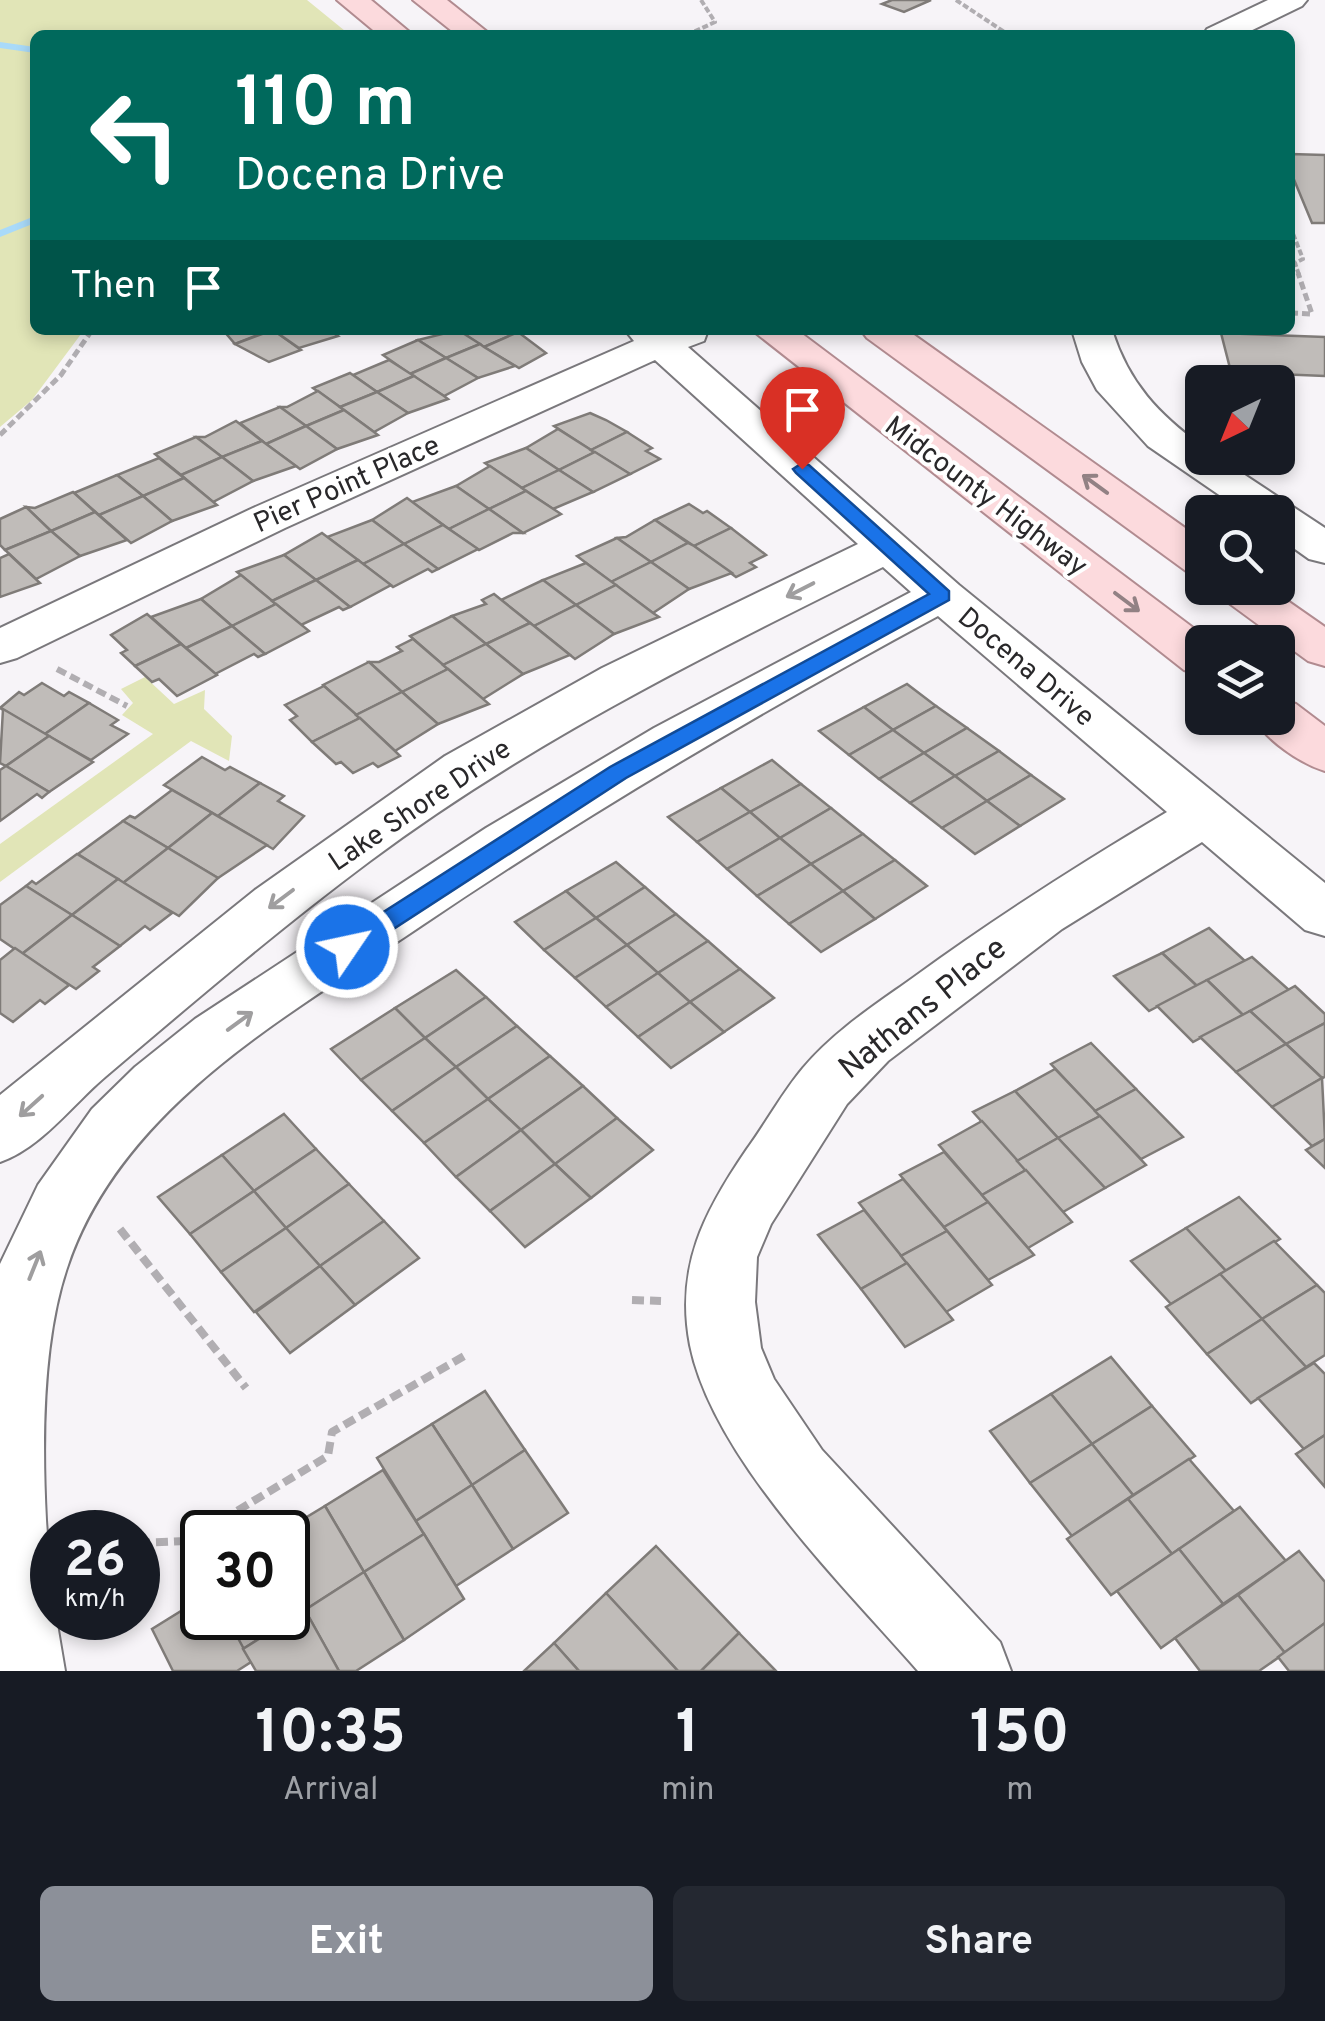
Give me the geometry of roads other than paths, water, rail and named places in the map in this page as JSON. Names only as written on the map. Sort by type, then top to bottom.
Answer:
[{"type":"main road","points":[[352,0],[391,30]]},
{"type":"main road","points":[[428,0],[469,30]]},
{"type":"main road","name":"Midcounty Highway","points":[[779,335],[1185,646]]},
{"type":"main road","points":[[889,335],[1185,549]]},
{"type":"main road","points":[[1263,605],[1325,650]]},
{"type":"main road","points":[[1295,729],[1325,753]]},
{"type":"street","points":[[1229,30],[1292,0]]},
{"type":"street","name":"Pier Point Place","points":[[4,645],[666,335]]},
{"type":"street","name":"Docena Drive","points":[[669,335],[942,595],[1325,915]]},
{"type":"street","points":[[1093,335],[1101,364],[1125,403],[1170,441],[1248,495]]},
{"type":"street","points":[[1295,528],[1325,549]]},
{"type":"street","name":"Lake Shore Drive","points":[[0,1135],[75,1066],[283,896],[468,766],[650,667],[888,547]]},
{"type":"street","points":[[26,1671],[12,1598],[2,1496],[4,1345],[32,1268],[58,1212],[88,1160],[130,1110],[241,1020],[581,794],[716,716],[942,595]]},
{"type":"street","points":[[650,667],[716,716]]},
{"type":"street","name":"Nathans Place","points":[[972,1671],[796,1475],[747,1400],[726,1348],[720,1302],[724,1257],[744,1210],[800,1124],[826,1086],[866,1044],[1028,924],[1206,814]]},
{"type":"waterway","points":[[0,45],[30,49]]},
{"type":"waterway","points":[[0,234],[30,221]]}]
